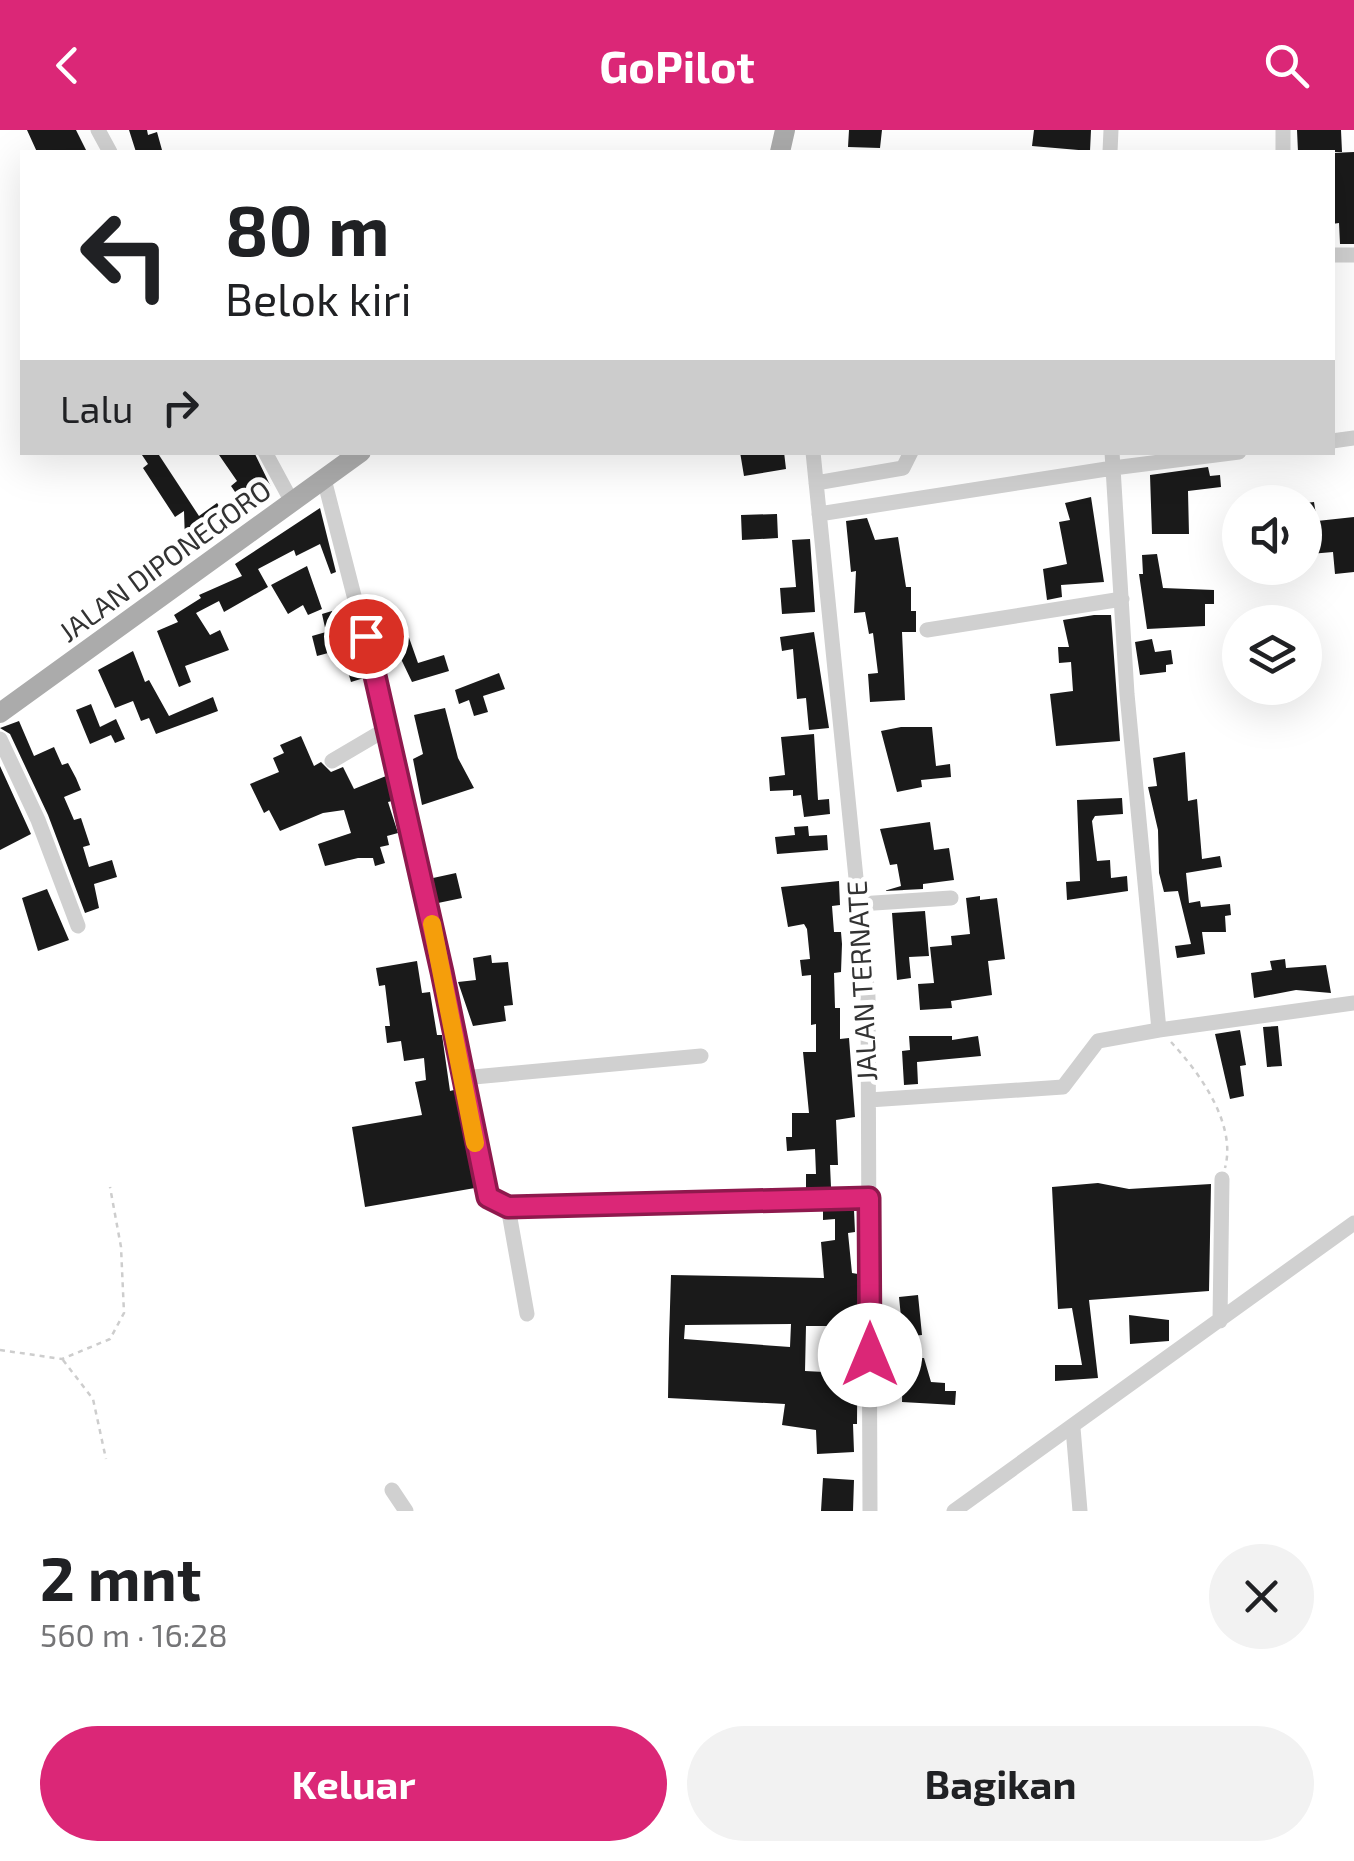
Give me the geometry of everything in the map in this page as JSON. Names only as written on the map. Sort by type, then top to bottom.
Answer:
[{"type":"main road","name":"JALAN DIPONEGORO","points":[[0,714],[357,455]]},
{"type":"street","points":[[267,455],[292,502]]},
{"type":"street","name":"JALAN TERNATE","points":[[813,455],[868,997],[870,1511]]},
{"type":"street","points":[[816,483],[903,468],[909,455]]},
{"type":"street","points":[[819,514],[1112,460],[1191,455]]},
{"type":"street","points":[[1112,460],[1159,1030]]},
{"type":"street","points":[[324,480],[388,728],[485,1192],[492,1202],[508,1207],[869,1198]]},
{"type":"street","points":[[926,630],[1122,600]]},
{"type":"street","points":[[332,761],[388,728]]},
{"type":"street","points":[[0,739],[38,820],[78,926]]},
{"type":"street","points":[[859,904],[951,898]]},
{"type":"street","points":[[868,1100],[1063,1087],[1098,1041],[1354,1003]]},
{"type":"street","points":[[463,1078],[701,1056]]},
{"type":"street","points":[[1220,1321],[1222,1179]]},
{"type":"street","points":[[508,1207],[527,1314]]},
{"type":"street","points":[[954,1511],[1354,1222]]},
{"type":"street","points":[[1072,1428],[1080,1511]]},
{"type":"street","points":[[392,1490],[406,1511]]},
{"type":"path","points":[[1159,1030],[1182,1054],[1216,1109],[1227,1138],[1222,1179]]},
{"type":"path","points":[[0,1350],[62,1359],[110,1339],[124,1313],[121,1247],[110,1187]]},
{"type":"path","points":[[62,1359],[93,1399],[106,1459]]},
{"type":"building","points":[[27,130],[76,130],[86,150],[36,150]]},
{"type":"building","points":[[129,130],[147,130],[148,135],[157,132],[162,150],[135,150]]},
{"type":"building","points":[[849,130],[882,130],[880,148],[848,147]]},
{"type":"building","points":[[1034,130],[1091,130],[1090,150],[1032,146]]},
{"type":"building","points":[[1297,130],[1341,130],[1342,152],[1298,150]]},
{"type":"building","points":[[1354,152],[1354,244],[1340,244],[1339,223],[1335,224],[1335,153]]},
{"type":"building","points":[[142,455],[159,455],[199,516],[217,503],[229,520],[203,540],[185,541],[184,511],[175,517],[143,468],[148,464]]},
{"type":"building","points":[[219,455],[255,455],[272,489],[248,511],[231,486],[237,481]]},
{"type":"building","points":[[740,455],[784,455],[786,469],[744,476]]},
{"type":"building","points":[[1208,467],[1210,476],[1220,475],[1221,487],[1188,491],[1189,534],[1152,534],[1150,475]]},
{"type":"building","points":[[1091,497],[1104,582],[1061,585],[1062,597],[1047,600],[1043,569],[1067,564],[1059,522],[1070,520],[1065,503]]},
{"type":"building","points":[[320,508],[336,572],[331,574],[320,544],[296,556],[294,550],[258,569],[268,587],[224,612],[219,601],[196,613],[210,635],[220,630],[229,650],[185,666],[191,682],[179,687],[157,631],[178,622],[174,615],[201,598],[199,595],[242,576],[235,564]]},
{"type":"building","points":[[777,514],[778,538],[742,540],[741,515]]},
{"type":"building","points":[[1354,517],[1354,572],[1335,574],[1333,552],[1322,553],[1322,520]]},
{"type":"building","points":[[867,518],[875,540],[898,537],[906,587],[911,587],[916,632],[902,632],[905,700],[870,702],[868,674],[878,673],[873,633],[869,634],[865,612],[854,613],[856,571],[851,572],[846,521]]},
{"type":"building","points":[[810,539],[815,612],[782,614],[780,588],[796,587],[792,540]]},
{"type":"building","points":[[1157,554],[1163,588],[1214,590],[1214,604],[1205,604],[1205,626],[1147,629],[1139,574],[1143,574],[1142,555]]},
{"type":"building","points":[[307,566],[322,609],[308,615],[303,605],[288,614],[271,585]]},
{"type":"building","points":[[332,611],[335,623],[347,620],[364,678],[351,682],[344,659],[334,662],[332,652],[317,656],[312,636],[326,632],[322,614]]},
{"type":"building","points":[[1111,615],[1120,741],[1056,746],[1050,694],[1073,691],[1071,662],[1059,663],[1058,647],[1069,647],[1063,620]]},
{"type":"building","points":[[407,632],[418,663],[444,655],[449,671],[412,682],[391,638]]},
{"type":"building","points":[[814,632],[829,728],[809,730],[806,698],[797,699],[793,649],[782,651],[780,637]]},
{"type":"building","points":[[1152,639],[1155,652],[1171,650],[1173,664],[1166,665],[1166,672],[1140,675],[1135,642]]},
{"type":"building","points":[[133,651],[145,682],[149,680],[169,716],[213,697],[218,711],[156,734],[149,718],[141,721],[133,701],[115,708],[98,670]]},
{"type":"building","points":[[499,673],[505,689],[483,696],[488,712],[474,716],[469,700],[459,704],[455,690]]},
{"type":"building","points":[[91,704],[100,727],[116,719],[125,739],[115,743],[111,735],[90,744],[76,710]]},
{"type":"building","points":[[445,708],[458,758],[474,788],[422,805],[413,759],[423,754],[414,715]]},
{"type":"building","points":[[19,721],[34,756],[54,747],[62,765],[68,763],[76,778],[81,790],[64,797],[74,820],[81,818],[90,845],[83,847],[89,867],[112,860],[117,877],[94,884],[99,908],[85,913],[48,815],[10,734],[0,728]]},
{"type":"building","points":[[932,727],[936,766],[950,764],[951,777],[921,780],[922,787],[897,792],[881,731]]},
{"type":"building","points":[[814,734],[818,800],[829,799],[830,814],[804,817],[801,795],[793,796],[793,790],[770,791],[769,777],[785,775],[781,737]]},
{"type":"building","points":[[301,736],[314,766],[321,762],[331,772],[343,767],[354,789],[386,776],[392,801],[388,802],[398,833],[387,836],[389,845],[380,847],[385,863],[375,866],[373,858],[358,858],[325,866],[318,844],[351,833],[344,810],[323,813],[280,831],[269,810],[264,813],[250,784],[279,772],[273,758],[284,753],[280,745]]},
{"type":"building","points":[[1185,752],[1188,801],[1197,799],[1202,859],[1220,856],[1222,867],[1186,873],[1189,903],[1200,901],[1201,907],[1230,904],[1231,915],[1225,916],[1226,932],[1202,932],[1205,954],[1177,958],[1175,946],[1191,944],[1178,891],[1164,892],[1159,873],[1158,830],[1148,787],[1157,786],[1153,758]]},
{"type":"building","points":[[0,766],[31,834],[0,850]]},
{"type":"building","points":[[1122,798],[1123,814],[1095,816],[1092,821],[1097,861],[1110,860],[1111,878],[1127,876],[1128,891],[1067,900],[1066,882],[1080,881],[1077,800]]},
{"type":"building","points":[[930,822],[934,850],[949,848],[954,880],[923,884],[923,889],[884,891],[901,886],[897,864],[890,865],[880,829]]},
{"type":"building","points":[[808,826],[809,836],[827,835],[828,850],[777,854],[775,837],[795,835],[794,827]]},
{"type":"building","points":[[456,873],[462,898],[438,903],[433,878]]},
{"type":"building","points":[[839,881],[840,905],[832,906],[834,932],[841,932],[842,944],[841,972],[834,973],[835,1008],[840,1008],[840,1039],[849,1038],[855,1117],[836,1120],[838,1165],[830,1165],[831,1187],[806,1188],[806,1174],[816,1174],[815,1149],[787,1151],[786,1137],[792,1137],[792,1113],[809,1113],[803,1052],[816,1052],[816,1024],[811,1025],[811,975],[802,976],[800,960],[810,959],[807,929],[804,924],[788,927],[781,887]]},
{"type":"building","points":[[47,889],[69,940],[38,951],[22,898]]},
{"type":"building","points":[[980,896],[980,900],[997,898],[1005,959],[988,961],[992,995],[951,1001],[952,1008],[920,1010],[918,984],[934,983],[930,947],[952,945],[951,936],[970,934],[966,898]]},
{"type":"building","points":[[925,911],[929,956],[909,957],[911,978],[897,980],[892,913]]},
{"type":"building","points":[[491,955],[492,963],[508,962],[513,1005],[504,1006],[506,1021],[473,1026],[458,982],[476,980],[473,958]]},
{"type":"building","points":[[1285,959],[1286,968],[1326,965],[1331,993],[1296,990],[1254,998],[1251,973],[1272,970],[1270,961]]},
{"type":"building","points":[[417,961],[422,993],[430,992],[437,1035],[442,1035],[450,1091],[454,1090],[475,1188],[365,1207],[352,1127],[422,1115],[415,1082],[426,1080],[424,1058],[404,1061],[401,1041],[387,1043],[385,1026],[390,1026],[385,985],[379,986],[376,968]]},
{"type":"building","points":[[1278,1026],[1282,1066],[1267,1067],[1263,1027]]},
{"type":"building","points":[[1240,1030],[1246,1065],[1240,1066],[1244,1096],[1230,1099],[1215,1034]]},
{"type":"building","points":[[909,1036],[952,1036],[952,1040],[978,1036],[981,1056],[917,1062],[918,1084],[904,1085],[902,1051],[910,1050]]},
{"type":"building","points":[[1098,1183],[1129,1189],[1211,1184],[1209,1291],[1089,1300],[1098,1378],[1055,1381],[1055,1365],[1082,1365],[1072,1308],[1058,1309],[1052,1187]]},
{"type":"building","points":[[823,1210],[854,1210],[855,1232],[848,1233],[852,1273],[858,1274],[854,1452],[817,1454],[816,1430],[782,1425],[785,1404],[668,1398],[671,1275],[824,1278],[821,1242],[835,1240],[835,1219],[823,1220]],"holes":[[[791,1324],[790,1347],[684,1339],[685,1325]],[[806,1326],[827,1326],[824,1372],[805,1371]]]},
{"type":"building","points":[[918,1295],[922,1335],[903,1337],[899,1297]]},
{"type":"building","points":[[1129,1315],[1169,1320],[1169,1341],[1130,1344]]},
{"type":"building","points":[[903,1358],[924,1358],[931,1382],[945,1383],[945,1391],[956,1391],[955,1405],[902,1402]]},
{"type":"building","points":[[823,1478],[854,1480],[853,1511],[821,1511]]},
{"type":"slow traffic","points":[[432,924],[475,1143]]},
{"type":"route","points":[[366,636],[488,1197],[508,1207],[869,1198],[870,1355]]}]
